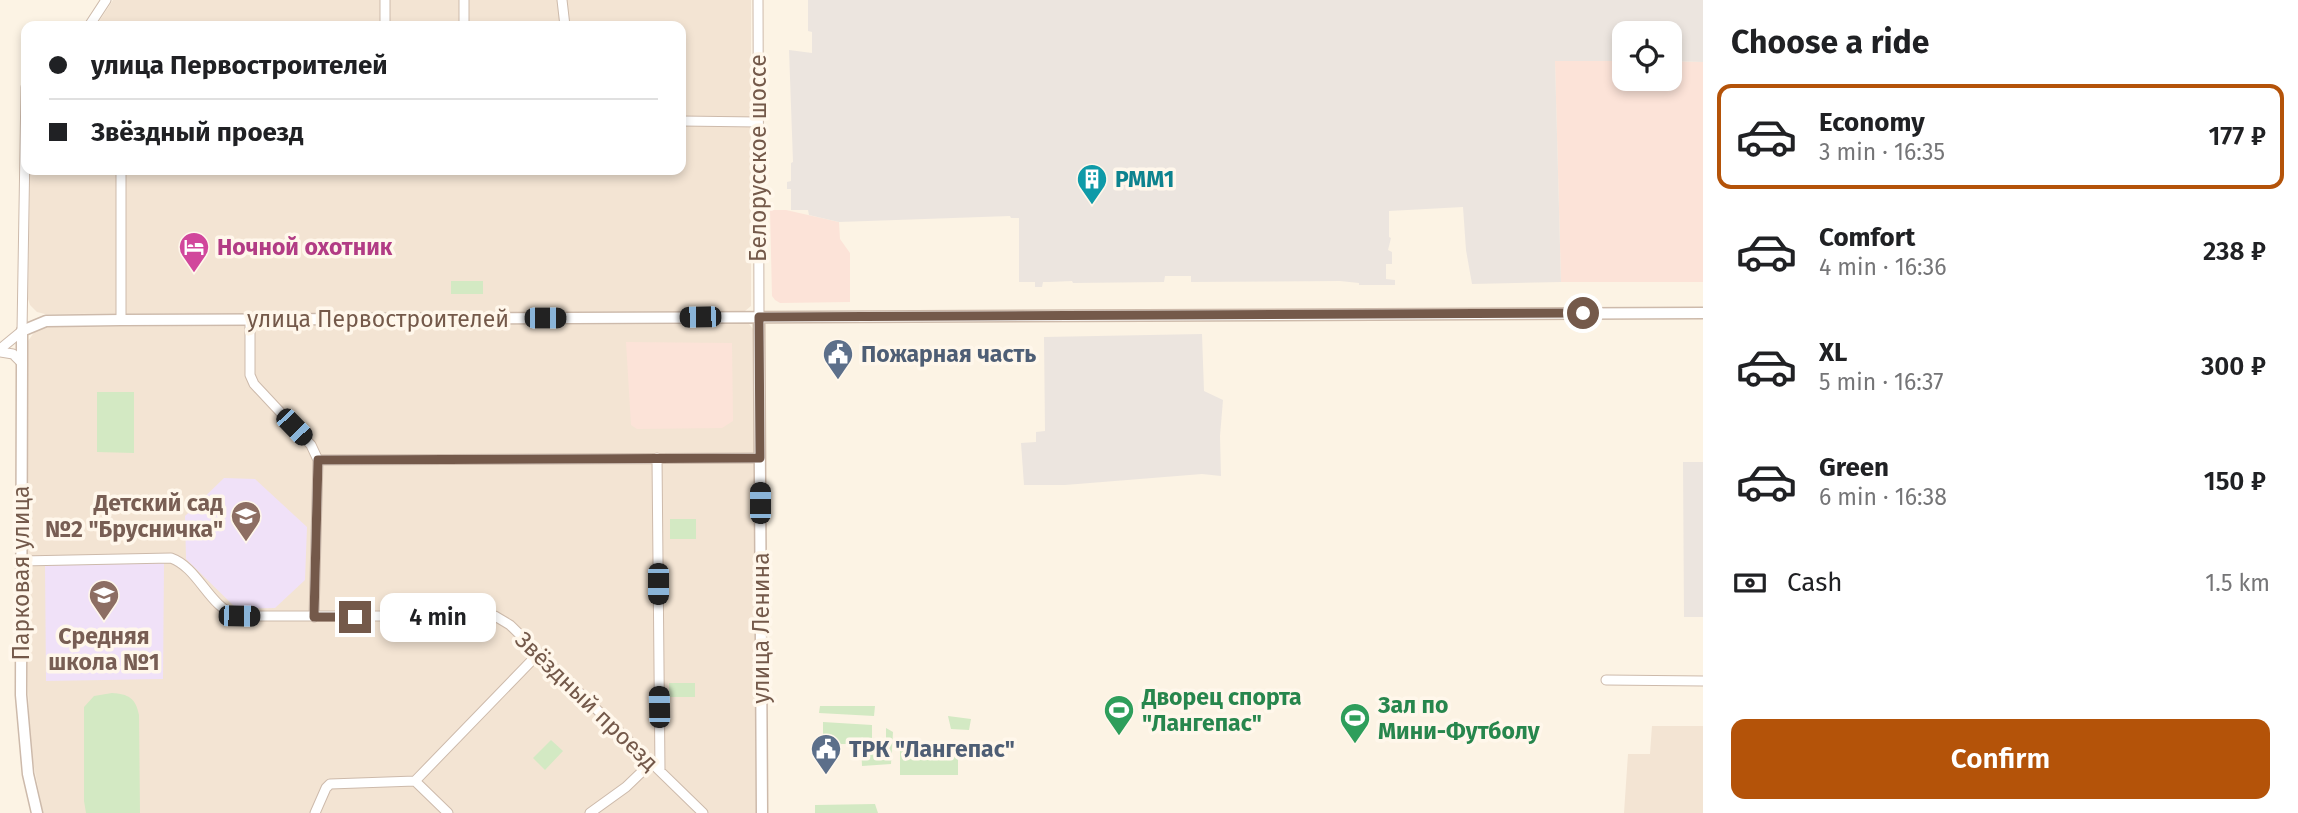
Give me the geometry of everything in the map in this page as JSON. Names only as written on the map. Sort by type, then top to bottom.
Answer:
[{"type":"street","points":[[92,21],[106,0]]},
{"type":"street","points":[[385,0],[385,21]]},
{"type":"street","points":[[464,0],[464,21]]},
{"type":"street","points":[[562,0],[564,21]]},
{"type":"street","name":"Белорусское шоссе","points":[[758,0],[759,317]]},
{"type":"street","points":[[686,121],[758,122]]},
{"type":"street","points":[[0,351],[22,331],[25,175]]},
{"type":"street","points":[[121,175],[121,320]]},
{"type":"street","name":"улица Первостроителей","points":[[22,331],[46,321],[121,320],[1703,313]]},
{"type":"street","name":"улица Ленина","points":[[759,317],[762,813]]},
{"type":"street","points":[[250,319],[250,375],[254,384],[311,445],[318,460],[314,617]]},
{"type":"street","name":"Парковая улица","points":[[22,331],[23,736],[37,813]]},
{"type":"street","points":[[0,351],[13,355],[22,363]]},
{"type":"street","points":[[590,813],[626,786],[654,760],[657,458]]},
{"type":"street","points":[[318,460],[760,458]]},
{"type":"street","name":"Звёздный проезд","points":[[21,561],[171,558],[181,564],[232,614],[314,617],[495,616],[503,620],[654,760],[660,771],[703,813]]},
{"type":"street","points":[[315,813],[330,784],[415,781],[539,653]]},
{"type":"street","points":[[1606,680],[1703,681]]},
{"type":"street","points":[[415,781],[448,813]]},
{"type":"shaded area","points":[[113,0],[751,0],[751,306],[745,311],[37,312],[28,299],[30,175],[686,175],[686,21],[99,21]]},
{"type":"shaded area","points":[[808,0],[1703,0],[1703,62],[1682,61],[1682,21],[1612,21],[1612,61],[1555,61],[1561,282],[1472,284],[1463,207],[1389,211],[1391,238],[1388,250],[1392,252],[1392,264],[1386,264],[1386,279],[1395,280],[1395,285],[1359,285],[1340,281],[1191,282],[1191,276],[1165,276],[1164,282],[1043,282],[1042,287],[1035,287],[1035,282],[1019,282],[1019,218],[1010,216],[839,222],[809,215],[808,210],[791,210],[791,189],[787,189],[787,182],[791,181],[793,162],[789,50],[812,53],[812,32],[808,31]]},
{"type":"shaded area","points":[[1555,61],[1612,61],[1612,91],[1682,91],[1682,61],[1703,62],[1703,282],[1561,282]]},
{"type":"shaded area","points":[[770,210],[786,210],[839,222],[840,239],[850,253],[850,302],[780,303],[775,300],[772,296]]},
{"type":"shaded area","points":[[749,324],[753,329],[756,813],[43,813],[30,746],[26,632],[28,341],[35,331],[46,327]]},
{"type":"shaded area","points":[[1202,334],[1204,391],[1223,400],[1221,476],[1202,474],[1065,485],[1024,485],[1021,443],[1036,442],[1036,432],[1045,431],[1044,337]]},
{"type":"shaded area","points":[[626,342],[732,343],[733,421],[722,428],[637,429],[631,425]]},
{"type":"shaded area","points":[[1683,462],[1703,462],[1703,617],[1684,617]]},
{"type":"shaded area","name":"Детский сад №2 \"Брусничка\"","points":[[224,478],[255,479],[307,527],[305,580],[275,608],[237,609],[186,559],[185,516]]},
{"type":"shaded area","name":"Средняя школа №1","points":[[164,563],[163,679],[46,681],[45,565]]},
{"type":"shaded area","points":[[1652,726],[1703,726],[1703,813],[1624,813],[1628,754],[1650,754]]},
{"type":"green space","points":[[451,281],[483,281],[483,294],[451,294]]},
{"type":"green space","points":[[97,392],[134,392],[134,453],[97,452]]},
{"type":"green space","points":[[670,519],[696,519],[696,539],[670,539]]},
{"type":"green space","points":[[669,683],[695,683],[695,697],[669,697]]},
{"type":"green space","points":[[112,693],[130,698],[139,715],[140,813],[86,813],[84,707],[94,696]]},
{"type":"green space","points":[[820,706],[875,706],[874,716],[819,713]]},
{"type":"green space","points":[[948,716],[971,719],[969,730],[951,729]]},
{"type":"green space","points":[[823,722],[872,725],[872,740],[886,740],[886,728],[893,732],[891,764],[862,766],[861,744],[823,744]]},
{"type":"green space","points":[[551,740],[563,751],[545,770],[533,758]]},
{"type":"green space","points":[[900,742],[944,744],[958,757],[958,775],[900,775]]},
{"type":"green space","points":[[875,804],[878,813],[815,813],[815,805]]},
{"type":"place","name":"РММ1","points":[[1092,206]]},
{"type":"place","name":"Ночной охотник","points":[[194,274]]},
{"type":"place","name":"Пожарная часть","points":[[838,381]]},
{"type":"place","name":"Детский сад №2 \"Брусничка\"","points":[[246,543]]},
{"type":"place","name":"Средняя школа №1","points":[[104,622]]},
{"type":"place","name":"Дворец спорта \"Лангепас\"","points":[[1119,737]]},
{"type":"place","name":"Зал по Мини-Футболу","points":[[1355,745]]},
{"type":"place","name":"ТРК \"Лангепас\"","points":[[826,776]]},
{"type":"route","points":[[355,617],[314,617],[318,460],[760,458],[759,317],[1583,313]]}]
